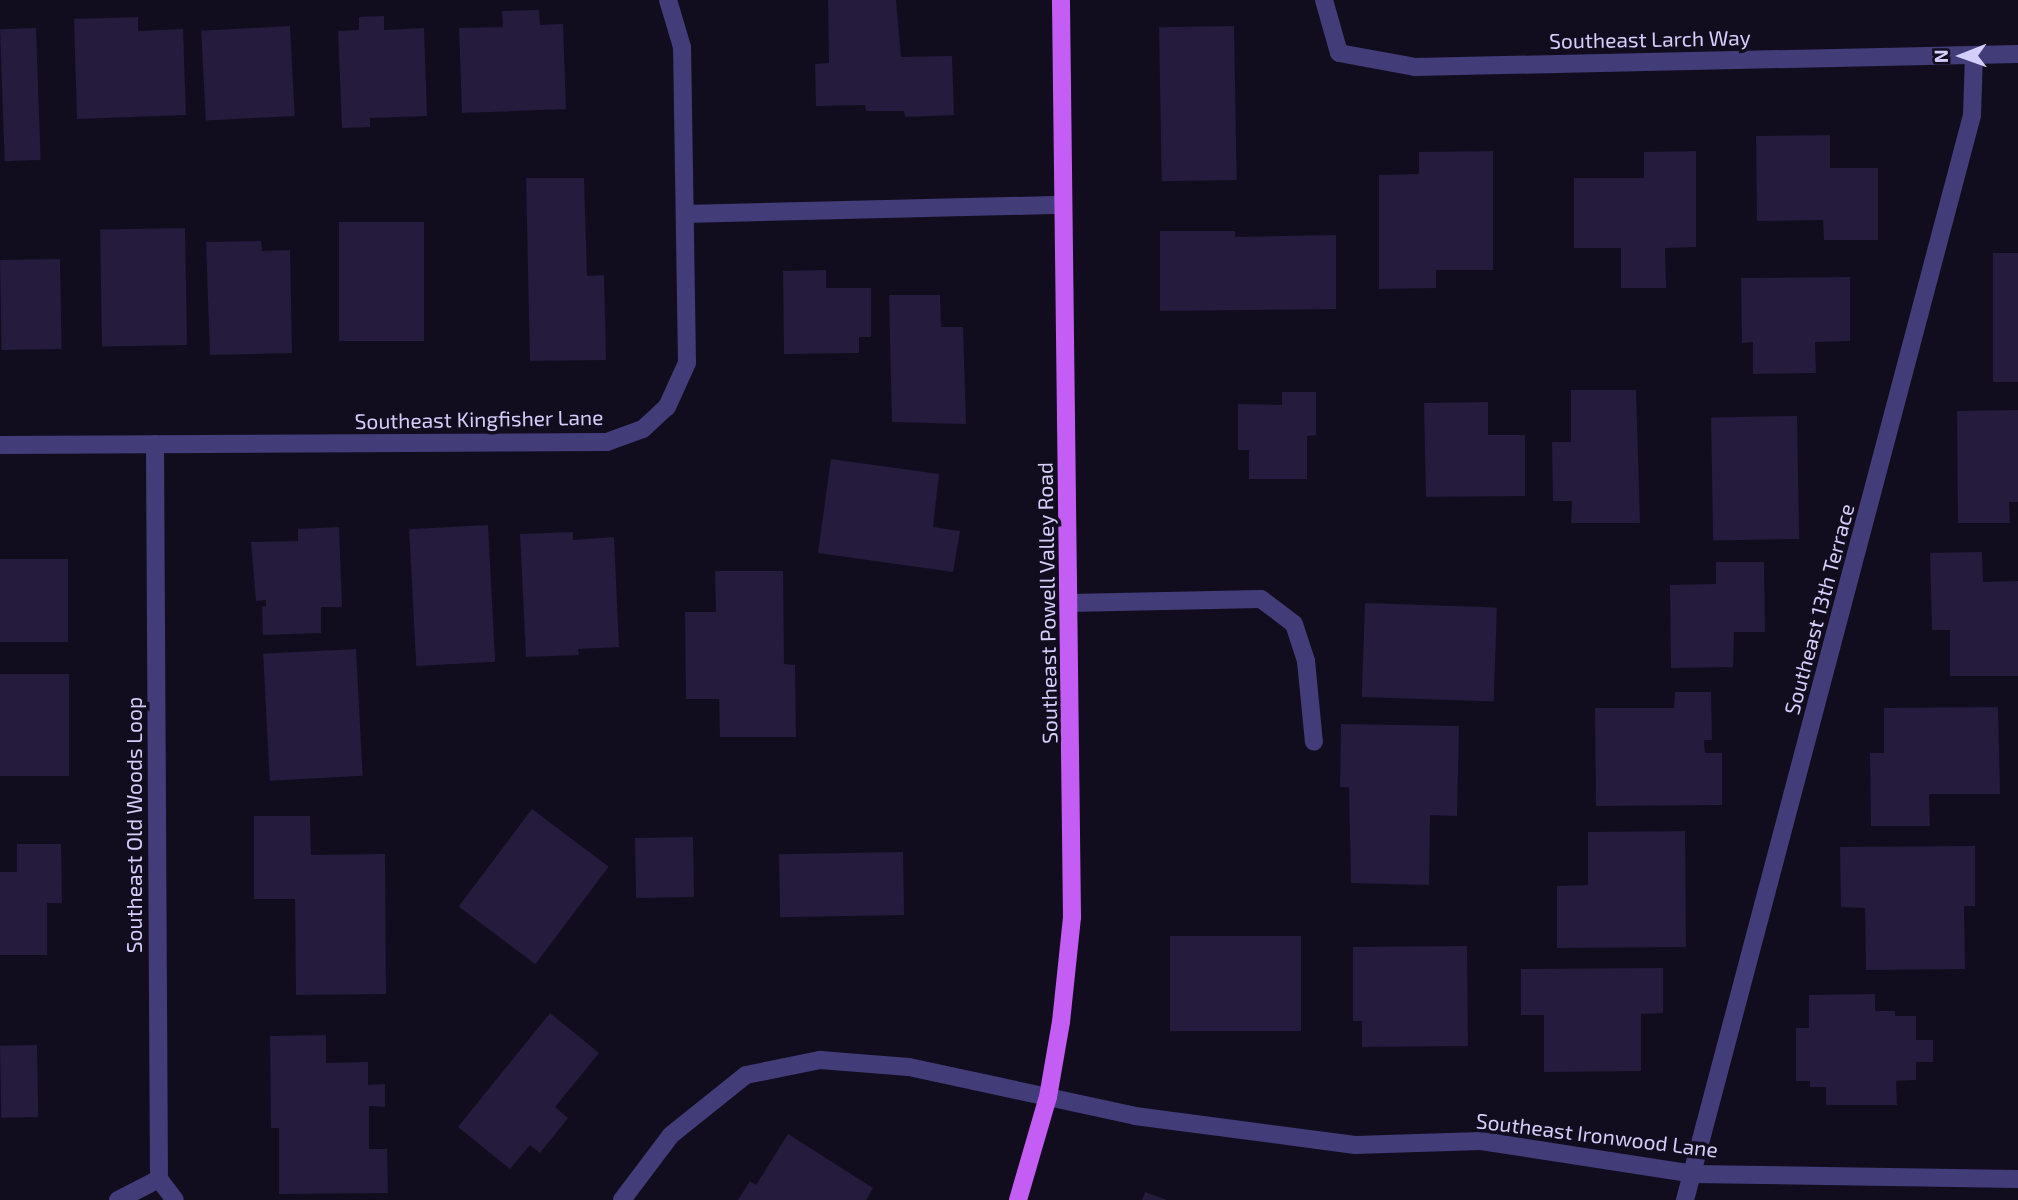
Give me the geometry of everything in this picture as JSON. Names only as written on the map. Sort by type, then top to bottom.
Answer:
[{"type":"main road","name":"Southeast Powell Valley Road","points":[[1018,1200],[1048,1097],[1066,987],[1072,917],[1061,0]]},
{"type":"street","name":"Southeast Kingfisher Lane","points":[[0,445],[607,442],[643,429],[667,407],[687,363],[682,47],[668,0]]},
{"type":"street","name":"Southeast Larch Way","points":[[1324,0],[1339,53],[1415,67],[2018,54]]},
{"type":"street","name":"Southeast 13th Terrace","points":[[1685,1200],[1972,115],[1974,55]]},
{"type":"street","points":[[685,214],[1063,205]]},
{"type":"street","name":"Southeast Old Woods Loop","points":[[155,444],[159,1179]]},
{"type":"street","points":[[1069,603],[1261,599],[1294,624],[1306,661],[1314,742]]},
{"type":"street","points":[[622,1200],[671,1135],[746,1075],[820,1060],[909,1068],[1048,1097]]},
{"type":"street","name":"Southeast Ironwood Lane","points":[[1048,1097],[1135,1116],[1355,1145],[1481,1141],[1693,1174],[2018,1179]]},
{"type":"street","points":[[118,1200],[159,1179],[175,1200]]},
{"type":"building","points":[[828,0],[896,0],[901,57],[952,56],[954,115],[905,117],[904,111],[866,111],[865,105],[816,106],[815,64],[829,63]]},
{"type":"building","points":[[539,10],[540,25],[563,24],[566,109],[462,113],[459,28],[503,27],[502,11]]},
{"type":"building","points":[[384,16],[384,30],[424,28],[427,116],[370,118],[370,127],[342,128],[338,31],[359,30],[359,17]]},
{"type":"building","points":[[138,17],[138,31],[183,29],[186,115],[77,119],[74,19]]},
{"type":"building","points":[[290,26],[295,116],[206,121],[201,31]]},
{"type":"building","points":[[1234,26],[1237,180],[1162,181],[1159,27]]},
{"type":"building","points":[[36,28],[41,160],[5,161],[0,29]]},
{"type":"building","points":[[1830,135],[1830,168],[1878,168],[1878,240],[1824,240],[1823,220],[1757,221],[1756,136]]},
{"type":"building","points":[[1493,151],[1493,270],[1436,270],[1436,288],[1379,289],[1379,175],[1419,174],[1419,152]]},
{"type":"building","points":[[1696,151],[1696,247],[1665,248],[1666,288],[1621,288],[1621,248],[1574,248],[1574,178],[1644,178],[1644,152]]},
{"type":"building","points":[[526,178],[584,178],[587,276],[604,275],[606,360],[530,361]]},
{"type":"building","points":[[339,222],[424,222],[424,341],[339,341]]},
{"type":"building","points":[[185,228],[187,345],[102,346],[100,229]]},
{"type":"building","points":[[1160,231],[1235,231],[1235,237],[1336,235],[1336,309],[1160,311]]},
{"type":"building","points":[[261,241],[262,251],[290,250],[292,353],[210,355],[206,242]]},
{"type":"building","points":[[1993,253],[2018,253],[2018,382],[1993,382]]},
{"type":"building","points":[[60,259],[62,349],[2,350],[0,260]]},
{"type":"building","points":[[826,270],[826,288],[871,288],[871,337],[859,337],[859,353],[784,354],[783,271]]},
{"type":"building","points":[[1850,277],[1850,341],[1815,342],[1816,373],[1753,374],[1753,342],[1742,343],[1741,278]]},
{"type":"building","points":[[889,295],[940,295],[941,327],[963,327],[966,424],[892,422]]},
{"type":"building","points":[[1571,390],[1636,390],[1640,523],[1571,523],[1572,501],[1553,501],[1552,442],[1571,442]]},
{"type":"building","points":[[1282,392],[1316,392],[1316,435],[1307,436],[1307,479],[1249,479],[1249,450],[1238,450],[1238,404],[1282,405]]},
{"type":"building","points":[[1488,402],[1488,435],[1525,435],[1525,496],[1426,497],[1424,403]]},
{"type":"building","points":[[2018,410],[2018,502],[2009,502],[2010,523],[1958,523],[1957,411]]},
{"type":"building","points":[[1797,416],[1799,539],[1713,540],[1711,418]]},
{"type":"building","points":[[831,459],[939,474],[933,527],[960,531],[953,572],[818,553]]},
{"type":"building","points":[[488,525],[495,662],[416,666],[409,529]]},
{"type":"building","points":[[339,527],[342,607],[321,607],[321,633],[263,635],[262,607],[266,606],[266,600],[256,601],[251,542],[298,541],[298,529]]},
{"type":"building","points":[[573,532],[573,540],[614,537],[619,647],[578,649],[579,655],[526,657],[520,534]]},
{"type":"building","points":[[1982,552],[1983,582],[2018,581],[2018,676],[1950,676],[1950,630],[1932,630],[1930,553]]},
{"type":"building","points":[[0,559],[68,559],[68,642],[0,642]]},
{"type":"building","points":[[1716,562],[1764,562],[1765,632],[1734,632],[1733,667],[1671,668],[1670,585],[1716,584]]},
{"type":"building","points":[[715,571],[783,571],[784,664],[795,665],[796,737],[720,737],[719,699],[686,699],[685,612],[716,612]]},
{"type":"building","points":[[1365,603],[1497,608],[1494,702],[1362,697]]},
{"type":"building","points":[[356,649],[363,776],[270,781],[263,654]]},
{"type":"building","points":[[0,674],[69,674],[69,776],[0,776]]},
{"type":"building","points":[[1675,692],[1711,692],[1712,740],[1704,740],[1705,753],[1722,753],[1722,805],[1596,806],[1595,708],[1674,708]]},
{"type":"building","points":[[1998,707],[2000,794],[1929,794],[1930,826],[1871,826],[1870,753],[1884,753],[1884,708]]},
{"type":"building","points":[[1341,724],[1459,726],[1457,816],[1430,815],[1429,885],[1351,883],[1349,787],[1340,787]]},
{"type":"building","points":[[532,809],[609,867],[535,964],[459,906]]},
{"type":"building","points":[[254,816],[310,816],[311,855],[385,854],[386,994],[296,995],[295,899],[254,899]]},
{"type":"building","points":[[1685,831],[1686,947],[1557,948],[1557,886],[1588,885],[1588,832]]},
{"type":"building","points":[[693,837],[694,897],[636,898],[635,838]]},
{"type":"building","points":[[17,844],[61,844],[62,903],[47,903],[47,955],[0,955],[0,872],[17,872]]},
{"type":"building","points":[[1975,846],[1975,906],[1964,906],[1965,969],[1866,970],[1865,908],[1841,907],[1840,847]]},
{"type":"building","points":[[903,852],[904,915],[780,917],[779,854]]},
{"type":"building","points":[[1170,936],[1301,936],[1301,1031],[1170,1031]]},
{"type":"building","points":[[1467,946],[1468,1046],[1362,1047],[1362,1021],[1353,1021],[1353,947]]},
{"type":"building","points":[[1663,968],[1663,1013],[1641,1014],[1641,1071],[1544,1072],[1544,1015],[1521,1015],[1521,969]]},
{"type":"building","points":[[1875,994],[1875,1011],[1895,1011],[1895,1016],[1916,1016],[1916,1040],[1933,1040],[1933,1062],[1916,1062],[1916,1080],[1896,1081],[1897,1105],[1826,1105],[1826,1087],[1810,1087],[1810,1081],[1796,1081],[1796,1028],[1809,1028],[1809,995]]},
{"type":"building","points":[[550,1013],[599,1053],[555,1107],[568,1118],[540,1153],[530,1145],[510,1169],[458,1127]]},
{"type":"building","points":[[326,1035],[326,1063],[368,1062],[368,1085],[385,1084],[385,1107],[369,1106],[369,1149],[387,1149],[388,1193],[279,1194],[279,1128],[271,1128],[270,1036]]},
{"type":"building","points":[[37,1045],[38,1117],[1,1118],[0,1046]]},
{"type":"building","points":[[788,1134],[873,1188],[866,1200],[738,1200],[750,1181],[756,1185]]},
{"type":"building","points":[[1145,1192],[1167,1200],[1142,1200]]}]
